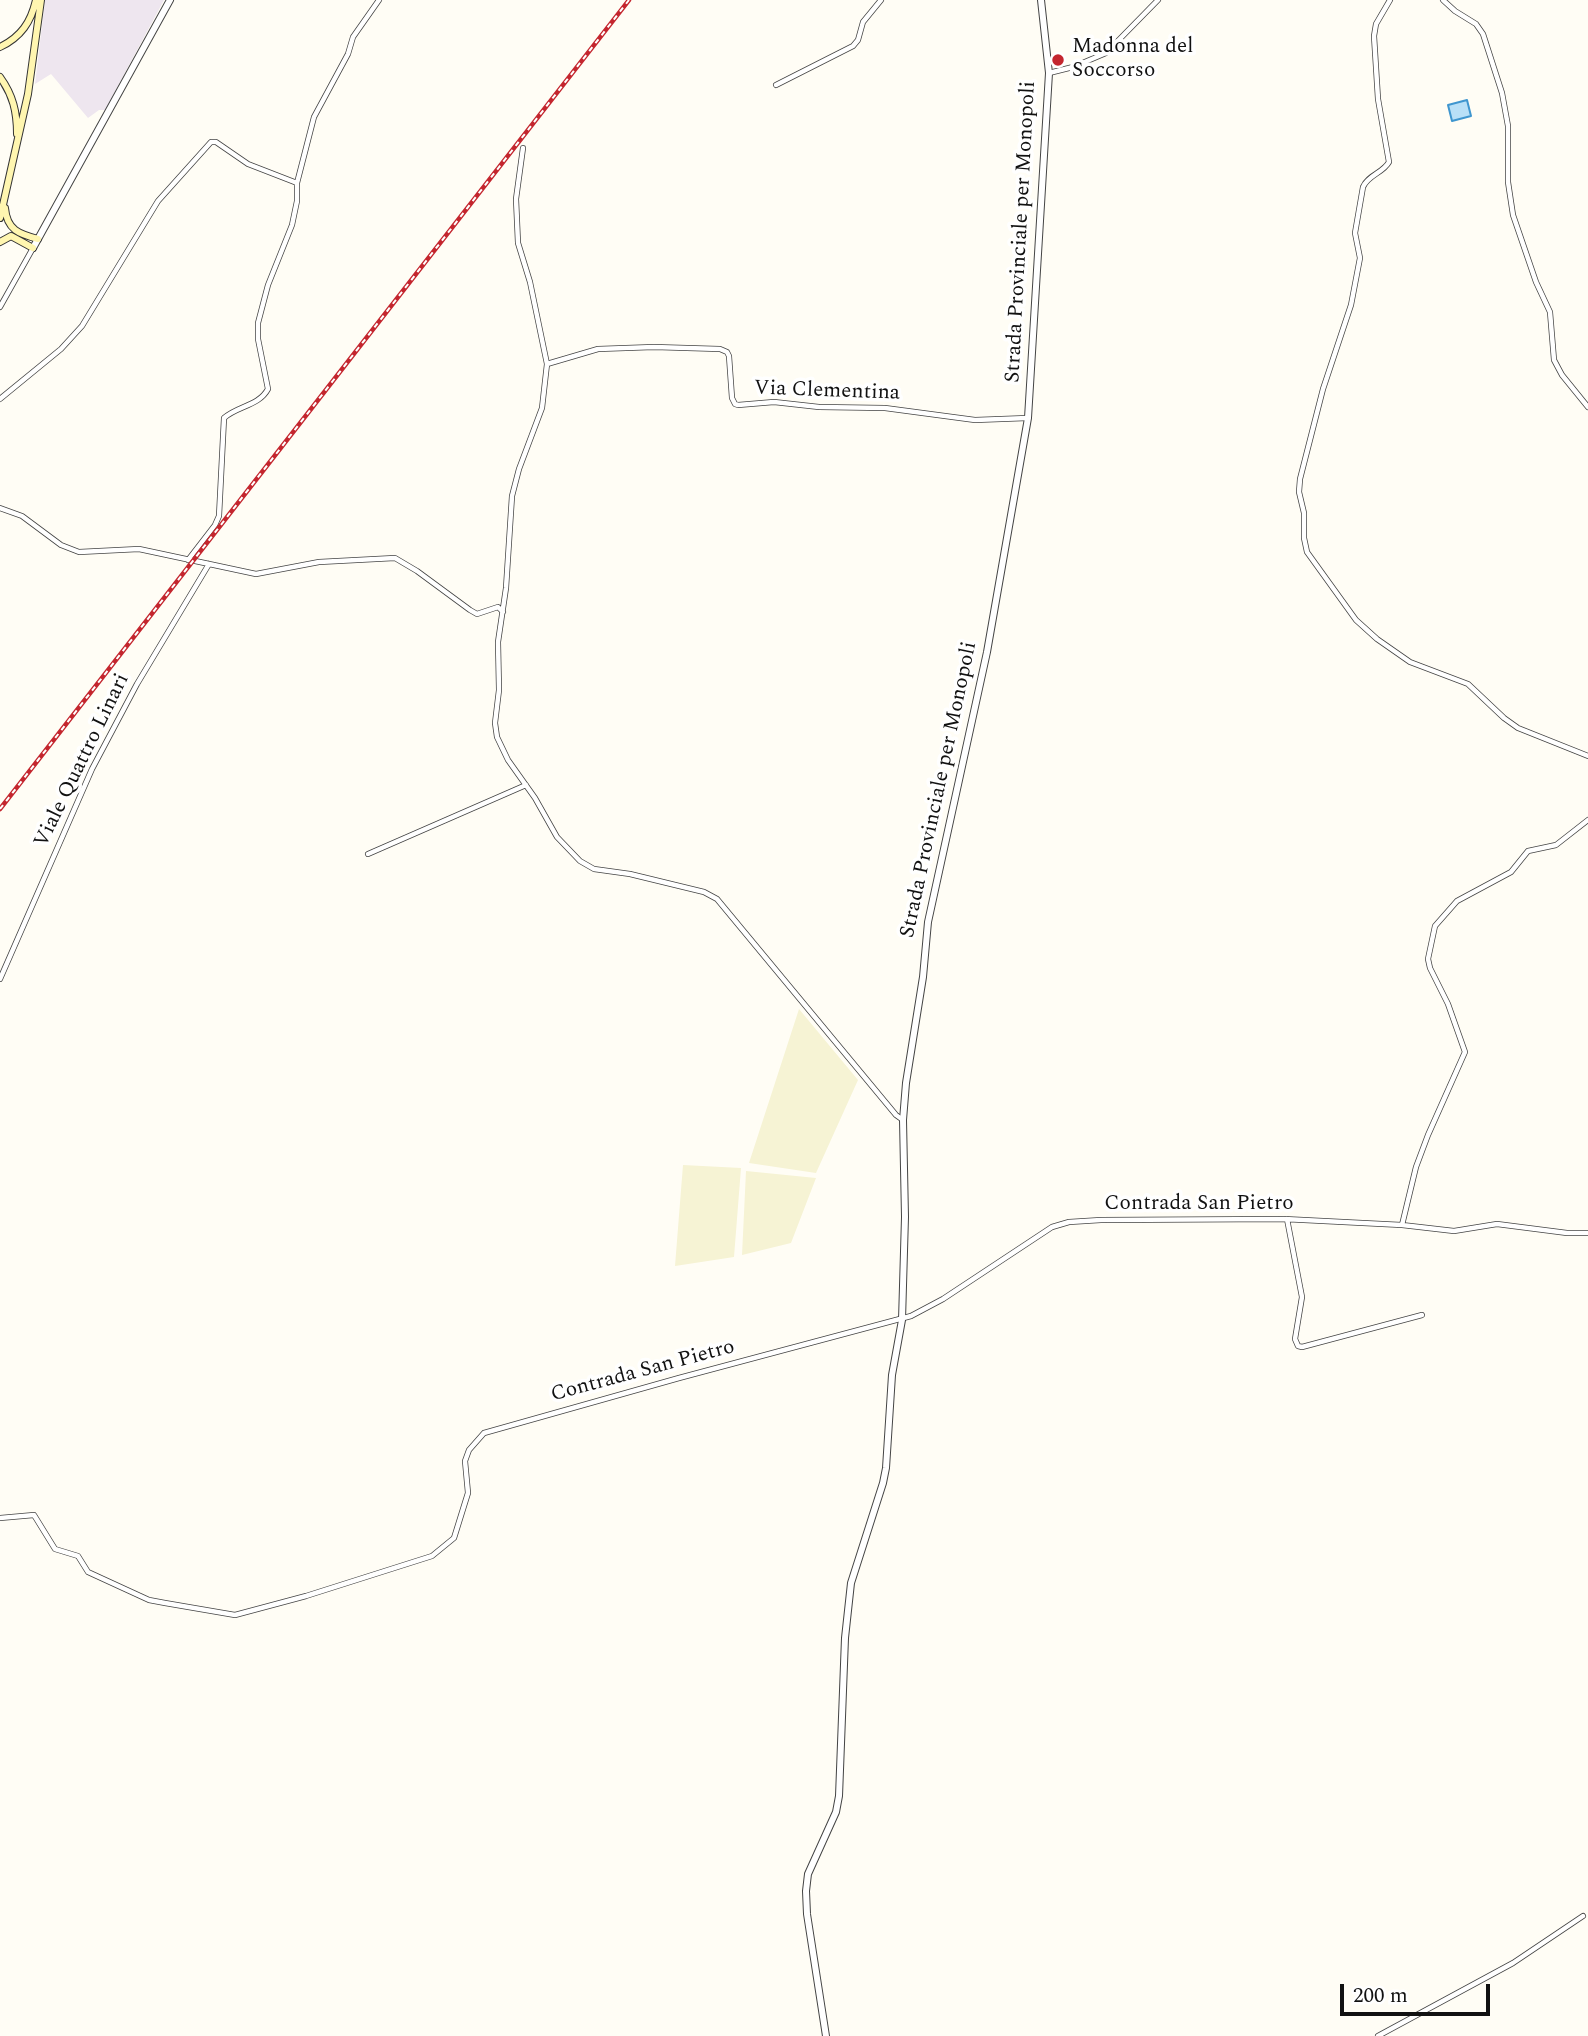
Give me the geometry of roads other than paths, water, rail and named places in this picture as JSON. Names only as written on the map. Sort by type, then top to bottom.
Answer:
[{"type":"main road","points":[[0,47],[25,29],[39,0]]},
{"type":"main road","points":[[0,218],[18,146],[37,43],[39,0]]},
{"type":"main road","points":[[0,77],[10,91],[14,103],[18,146]]},
{"type":"main road","points":[[5,200],[6,219],[10,227],[16,232],[38,239]]},
{"type":"main road","points":[[0,242],[11,236],[33,248]]},
{"type":"street","points":[[0,307],[170,0]]},
{"type":"street","points":[[188,559],[218,520],[224,418],[262,398],[268,389],[258,339],[258,323],[268,285],[292,225],[297,201],[297,183],[314,117],[348,54],[353,37],[379,0]]},
{"type":"street","points":[[776,85],[853,46],[858,40],[863,22],[881,0]]},
{"type":"street","name":"Strada Provinciale per Monopoli","points":[[826,2036],[807,1914],[806,1891],[808,1874],[836,1812],[849,1602],[858,1558],[883,1483],[892,1375],[902,1320],[905,1217],[903,1120],[928,922],[987,652],[1028,418],[1049,73],[1041,0]]},
{"type":"street","points":[[1049,73],[1073,67],[1106,53],[1158,0]]},
{"type":"street","points":[[1390,0],[1376,24],[1374,36],[1378,99],[1388,162],[1387,166],[1365,182],[1363,187],[1355,233],[1360,258],[1351,305],[1333,354],[1302,467],[1299,492],[1304,513],[1305,546],[1356,621],[1377,639],[1410,662],[1468,684],[1518,728],[1588,756]]},
{"type":"street","points":[[1443,0],[1476,24],[1483,34],[1502,93],[1508,126],[1508,182],[1513,215],[1536,282],[1550,312],[1554,360],[1562,375],[1588,407]]},
{"type":"street","points":[[0,399],[61,349],[82,326],[158,201],[211,142],[216,142],[248,163],[297,183]]},
{"type":"street","points":[[523,148],[516,199],[518,243],[530,282],[547,364],[542,408],[513,488],[498,642],[499,690],[495,731],[508,760],[560,841],[573,856],[587,865],[675,884],[704,892],[717,899],[896,1115],[903,1120]]},
{"type":"street","name":"Via Clementina","points":[[547,364],[598,349],[720,349],[729,356],[732,398],[734,404],[738,405],[774,402],[819,407],[885,408],[975,420],[1028,418]]},
{"type":"street","points":[[0,508],[22,516],[72,550],[88,552],[139,549],[256,575],[318,562],[395,558],[477,614],[498,607],[503,612]]},
{"type":"street","name":"Viale Quattro Linari","points":[[0,979],[88,777],[137,684],[209,564]]},
{"type":"street","points":[[368,854],[526,785]]},
{"type":"street","points":[[1402,1225],[1416,1167],[1465,1052],[1448,1004],[1430,968],[1428,959],[1433,945],[1434,926],[1457,901],[1511,872],[1528,851],[1556,845],[1588,820]]},
{"type":"street","points":[[1287,1219],[1302,1297],[1295,1339],[1298,1346],[1423,1315]]},
{"type":"street","name":"Contrada San Pietro","points":[[0,1518],[34,1515],[55,1549],[78,1556],[88,1572],[149,1600],[243,1615],[439,1552],[457,1533],[465,1507],[469,1488],[465,1461],[478,1439],[489,1431],[897,1319],[902,1320],[943,1299],[1052,1227],[1069,1222],[1287,1219],[1402,1225],[1454,1231],[1497,1224],[1588,1233]]},
{"type":"street","points":[[1378,2036],[1513,1963],[1583,1916]]},
{"type":"water","points":[[1467,100],[1471,116],[1452,121],[1448,105]]},
{"type":"railway","points":[[0,809],[629,0]]},
{"type":"place","name":"Madonna del Soccorso","points":[[1058,60]]}]
